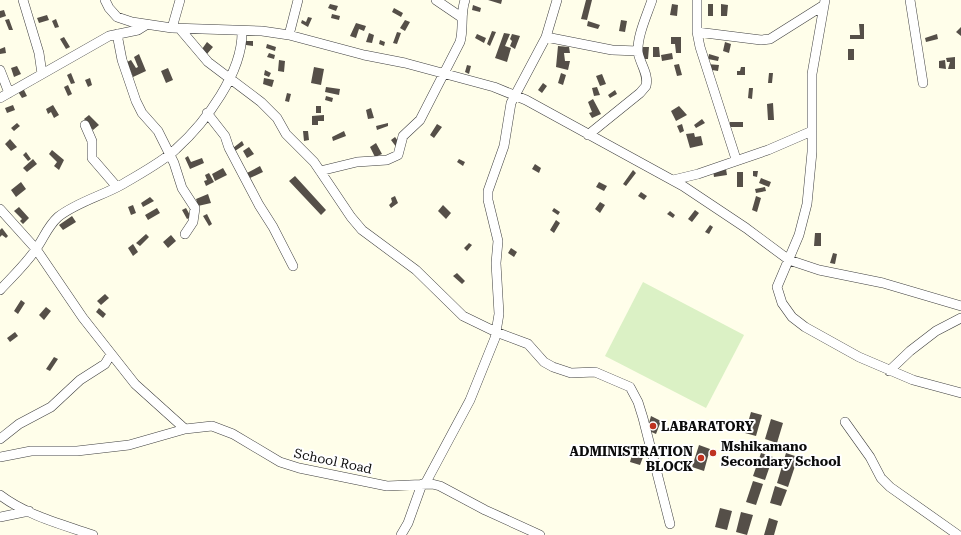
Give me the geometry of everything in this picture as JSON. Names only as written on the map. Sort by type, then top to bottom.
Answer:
[{"type":"street","points":[[23,0],[39,53],[42,74]]},
{"type":"street","points":[[105,0],[109,8],[117,17],[146,25],[176,28],[262,31],[289,35],[364,55],[388,59],[444,73],[494,87],[514,95],[673,180],[709,202],[789,260],[819,270],[883,283],[961,306]]},
{"type":"street","points":[[176,28],[180,0]]},
{"type":"street","points":[[289,35],[298,0]]},
{"type":"street","points":[[436,0],[461,17]]},
{"type":"street","points":[[320,171],[357,162],[383,161],[396,156],[399,153],[403,136],[420,120],[461,40],[461,17],[464,0]]},
{"type":"street","points":[[401,535],[408,523],[424,484],[470,400],[496,332],[499,314],[496,263],[498,242],[488,200],[488,191],[502,151],[509,109],[514,95],[546,37],[557,0]]},
{"type":"street","points":[[588,135],[640,93],[646,86],[646,75],[638,52],[640,39],[652,0]]},
{"type":"street","points":[[697,0],[697,32],[708,74],[736,159]]},
{"type":"street","points":[[910,0],[923,83]]},
{"type":"street","points":[[697,32],[761,40],[770,39],[825,1]]},
{"type":"street","points":[[825,1],[812,74],[812,152],[807,204],[799,235],[777,287],[782,303],[792,317],[805,327],[839,347],[889,371],[913,380],[961,393]]},
{"type":"street","points":[[0,98],[104,38],[138,30],[146,25]]},
{"type":"street","points":[[176,28],[204,58],[261,102],[271,112],[286,134],[314,162],[351,217],[362,230],[416,270],[463,316],[496,332],[528,344],[544,362],[553,367],[571,373],[595,372],[630,387],[638,402],[670,524]]},
{"type":"street","points":[[0,290],[36,249],[46,231],[59,216],[78,205],[117,187],[170,155],[187,138],[207,114],[230,78],[241,48],[242,31]]},
{"type":"street","points":[[117,34],[122,60],[136,101],[142,113],[154,125],[170,155],[182,188],[196,210],[193,222],[185,234]]},
{"type":"street","points":[[546,37],[612,50],[638,52]]},
{"type":"street","points":[[0,70],[9,93]]},
{"type":"street","points":[[207,114],[225,136],[228,148],[261,209],[272,223],[293,266]]},
{"type":"street","points":[[85,125],[92,141],[92,158],[117,187]]},
{"type":"street","points":[[673,180],[698,174],[736,159],[768,150],[812,131]]},
{"type":"street","points":[[0,209],[36,249],[83,318],[135,384],[185,429]]},
{"type":"street","points":[[889,371],[910,351],[936,331],[961,318]]},
{"type":"street","points":[[0,439],[19,424],[51,407],[80,380],[105,364],[111,354]]},
{"type":"street","points":[[845,422],[870,457],[881,478],[890,487],[958,535]]},
{"type":"street","name":"School Road","points":[[0,456],[31,451],[77,451],[129,445],[185,429],[212,426],[222,429],[280,462],[299,468],[387,486],[424,484],[440,486],[485,510],[540,535]]},
{"type":"street","points":[[0,495],[8,501],[29,511],[94,535]]},
{"type":"street","points":[[0,517],[29,511]]},
{"type":"green space","points":[[643,282],[744,335],[706,408],[605,356]]},
{"type":"building","points":[[488,0],[502,0],[501,4]]},
{"type":"building","points":[[586,0],[592,0],[587,20],[581,19]]},
{"type":"building","points":[[330,4],[338,6],[336,11],[328,8]]},
{"type":"building","points":[[672,4],[678,5],[677,16],[670,15]]},
{"type":"building","points":[[708,4],[713,4],[713,16],[708,16]]},
{"type":"building","points":[[721,4],[728,5],[727,16],[721,16]]},
{"type":"building","points":[[473,5],[481,8],[480,12],[472,10]]},
{"type":"building","points":[[394,8],[403,13],[401,17],[392,12]]},
{"type":"building","points":[[4,10],[6,16],[0,18],[0,11]]},
{"type":"building","points":[[332,14],[340,16],[339,20],[331,18]]},
{"type":"building","points":[[47,15],[49,20],[39,23],[37,18]]},
{"type":"building","points":[[308,17],[312,18],[308,27],[301,23],[302,20],[306,22]]},
{"type":"building","points":[[9,19],[13,30],[9,30],[5,20]]},
{"type":"building","points":[[56,19],[59,27],[55,28],[52,21]]},
{"type":"building","points":[[405,20],[410,22],[405,31],[400,28]]},
{"type":"building","points":[[621,20],[627,21],[625,32],[619,31]]},
{"type":"building","points":[[588,21],[600,25],[598,29],[587,26]]},
{"type":"building","points":[[356,23],[366,26],[364,31],[359,29],[356,38],[350,36]]},
{"type":"building","points":[[859,24],[864,24],[864,39],[850,39],[850,35],[860,35]]},
{"type":"building","points":[[961,27],[961,36],[956,32]]},
{"type":"building","points":[[492,31],[496,32],[490,46],[487,44]]},
{"type":"building","points":[[397,32],[401,33],[397,44],[393,43]]},
{"type":"building","points":[[369,33],[374,35],[372,43],[366,42]]},
{"type":"building","points":[[504,33],[510,34],[505,46],[511,48],[507,62],[495,58]]},
{"type":"building","points":[[477,34],[486,38],[484,43],[475,38]]},
{"type":"building","points":[[512,34],[520,36],[515,49],[510,46]]},
{"type":"building","points":[[937,34],[938,39],[926,42],[925,38]]},
{"type":"building","points":[[64,37],[70,47],[66,49],[60,39]]},
{"type":"building","points":[[671,37],[681,37],[681,53],[676,53],[675,44],[671,44]]},
{"type":"building","points":[[380,40],[385,42],[384,46],[379,44]]},
{"type":"building","points":[[246,41],[253,41],[253,46],[246,45]]},
{"type":"building","points":[[207,42],[213,47],[207,54],[202,49]]},
{"type":"building","points":[[725,42],[731,44],[729,53],[723,51]]},
{"type":"building","points":[[267,44],[276,47],[275,51],[266,48]]},
{"type":"building","points":[[558,46],[569,47],[570,53],[564,53],[565,61],[570,61],[568,70],[556,67]]},
{"type":"building","points":[[5,47],[6,53],[0,54],[0,49]]},
{"type":"building","points":[[640,47],[649,47],[648,59],[639,59]]},
{"type":"building","points":[[653,47],[659,47],[660,57],[653,57]]},
{"type":"building","points":[[848,49],[854,49],[854,60],[848,60]]},
{"type":"building","points":[[269,53],[275,55],[274,59],[267,57]]},
{"type":"building","points":[[672,53],[673,59],[662,61],[661,55]]},
{"type":"building","points":[[139,54],[146,71],[133,77],[127,62],[131,60],[136,68],[138,67],[134,57]]},
{"type":"building","points":[[709,54],[719,57],[718,61],[708,59]]},
{"type":"building","points":[[955,57],[955,69],[948,69],[950,62],[947,62],[946,58]]},
{"type":"building","points":[[279,60],[285,61],[284,72],[278,71]]},
{"type":"building","points":[[945,60],[946,69],[939,68],[939,61]]},
{"type":"building","points":[[679,64],[682,75],[677,76],[674,65]]},
{"type":"building","points":[[707,64],[719,65],[718,71],[706,69]]},
{"type":"building","points":[[467,65],[471,66],[469,74],[465,72]]},
{"type":"building","points":[[17,66],[21,74],[14,77],[11,68]]},
{"type":"building","points":[[314,67],[324,69],[321,85],[311,83]]},
{"type":"building","points":[[741,67],[745,67],[745,75],[737,75],[737,71],[740,71]]},
{"type":"building","points":[[168,68],[173,80],[166,83],[161,71]]},
{"type":"building","points":[[265,70],[271,73],[269,77],[264,75]]},
{"type":"building","points":[[71,73],[75,83],[71,84],[67,75]]},
{"type":"building","points":[[561,73],[566,75],[563,85],[558,83]]},
{"type":"building","points":[[769,73],[773,73],[772,83],[768,83]]},
{"type":"building","points":[[602,74],[606,84],[600,86],[596,76]]},
{"type":"building","points":[[90,78],[92,85],[88,87],[85,80]]},
{"type":"building","points":[[264,78],[274,80],[272,87],[263,84]]},
{"type":"building","points":[[543,83],[547,86],[542,93],[538,90]]},
{"type":"building","points":[[68,85],[72,94],[68,96],[64,87]]},
{"type":"building","points":[[326,87],[340,89],[339,95],[325,92]]},
{"type":"building","points":[[597,87],[600,95],[594,96],[592,88]]},
{"type":"building","points":[[23,88],[27,96],[22,98],[17,90]]},
{"type":"building","points":[[749,88],[753,88],[752,99],[748,98]]},
{"type":"building","points":[[615,90],[617,94],[610,98],[608,95]]},
{"type":"building","points":[[287,93],[291,94],[289,102],[285,101]]},
{"type":"building","points":[[326,96],[333,98],[332,102],[325,100]]},
{"type":"building","points":[[593,99],[601,114],[592,118],[589,113],[592,112],[588,102]]},
{"type":"building","points":[[773,103],[774,120],[768,120],[767,104]]},
{"type":"building","points":[[13,105],[15,110],[7,113],[5,108]]},
{"type":"building","points":[[53,105],[59,115],[54,118],[51,112],[48,114],[46,109]]},
{"type":"building","points":[[316,106],[321,106],[321,113],[316,113]]},
{"type":"building","points":[[679,106],[687,115],[676,121],[671,111]]},
{"type":"building","points":[[371,108],[374,118],[368,119],[366,110]]},
{"type":"building","points":[[89,115],[99,125],[93,130],[84,119]]},
{"type":"building","points":[[324,115],[324,121],[318,121],[318,125],[312,125],[312,116]]},
{"type":"building","points":[[702,119],[705,123],[696,128],[694,125]]},
{"type":"building","points":[[730,122],[743,122],[743,127],[730,127]]},
{"type":"building","points":[[17,123],[20,126],[14,131],[11,128]]},
{"type":"building","points":[[388,123],[388,126],[377,130],[376,126]]},
{"type":"building","points":[[437,124],[442,127],[434,138],[430,135]]},
{"type":"building","points":[[682,124],[684,131],[680,133],[677,126]]},
{"type":"building","points":[[303,131],[308,131],[309,140],[304,141]]},
{"type":"building","points":[[344,131],[346,136],[333,141],[332,137]]},
{"type":"building","points":[[694,133],[695,137],[701,136],[703,145],[690,148],[686,134]]},
{"type":"building","points":[[395,137],[401,145],[397,148],[391,140]]},
{"type":"building","points":[[10,139],[17,147],[11,151],[5,144]]},
{"type":"building","points":[[242,141],[244,145],[235,151],[233,148]]},
{"type":"building","points":[[376,143],[382,154],[375,157],[370,147]]},
{"type":"building","points":[[249,147],[254,154],[247,158],[243,151]]},
{"type":"building","points":[[52,150],[64,160],[59,170],[54,166],[57,162],[49,154]]},
{"type":"building","points":[[26,152],[31,159],[28,161],[23,155]]},
{"type":"building","points":[[188,156],[191,162],[202,158],[204,163],[190,169],[185,158]]},
{"type":"building","points":[[33,159],[37,164],[27,172],[23,168]]},
{"type":"building","points":[[459,159],[465,162],[463,166],[457,162]]},
{"type":"building","points":[[535,164],[541,168],[539,173],[532,169]]},
{"type":"building","points":[[260,166],[263,172],[250,178],[247,173]]},
{"type":"building","points":[[223,168],[227,175],[215,181],[212,174]]},
{"type":"building","points":[[726,169],[727,175],[714,177],[713,171]]},
{"type":"building","points":[[633,170],[636,173],[626,186],[623,184]]},
{"type":"building","points":[[753,171],[758,171],[757,177],[753,176]]},
{"type":"building","points":[[737,172],[743,172],[743,187],[737,187]]},
{"type":"building","points":[[209,173],[214,182],[206,186],[204,181],[207,180],[205,175]]},
{"type":"building","points":[[295,176],[326,210],[321,215],[289,181]]},
{"type":"building","points":[[761,178],[771,182],[769,187],[759,183]]},
{"type":"building","points":[[21,182],[26,189],[16,197],[11,190]]},
{"type":"building","points":[[599,182],[607,186],[604,191],[596,187]]},
{"type":"building","points":[[765,187],[766,191],[756,193],[755,189]]},
{"type":"building","points":[[641,192],[647,196],[644,200],[638,196]]},
{"type":"building","points":[[208,194],[211,203],[198,206],[196,199]]},
{"type":"building","points":[[395,196],[398,203],[391,208],[389,205],[392,202],[391,198]]},
{"type":"building","points":[[756,196],[761,198],[757,212],[752,210]]},
{"type":"building","points":[[150,197],[154,201],[143,207],[141,203]]},
{"type":"building","points":[[600,202],[605,205],[600,213],[595,209]]},
{"type":"building","points":[[133,205],[136,213],[131,215],[128,207]]},
{"type":"building","points":[[443,205],[451,213],[446,219],[438,211]]},
{"type":"building","points":[[19,207],[29,218],[23,224],[20,221],[22,219],[14,211]]},
{"type":"building","points":[[157,208],[160,213],[148,220],[145,215]]},
{"type":"building","points":[[186,208],[191,217],[187,219],[182,210]]},
{"type":"building","points":[[554,208],[560,212],[558,215],[552,211]]},
{"type":"building","points":[[695,210],[699,213],[692,222],[688,219]]},
{"type":"building","points":[[670,211],[675,215],[673,218],[667,214]]},
{"type":"building","points":[[207,214],[212,224],[209,226],[203,216]]},
{"type":"building","points":[[72,216],[76,222],[63,230],[59,225]]},
{"type":"building","points":[[556,220],[560,223],[554,233],[550,230]]},
{"type":"building","points":[[710,225],[713,227],[709,234],[705,232]]},
{"type":"building","points":[[2,228],[8,236],[6,238],[2,235],[0,237],[0,230]]},
{"type":"building","points":[[815,233],[821,233],[821,246],[814,246]]},
{"type":"building","points":[[146,234],[149,237],[140,246],[136,243]]},
{"type":"building","points":[[171,235],[176,241],[168,248],[163,242]]},
{"type":"building","points":[[469,243],[472,245],[467,251],[464,248]]},
{"type":"building","points":[[133,244],[138,252],[133,256],[128,248]]},
{"type":"building","points":[[511,248],[517,252],[514,257],[508,253]]},
{"type":"building","points":[[833,253],[837,254],[835,264],[830,263]]},
{"type":"building","points":[[457,273],[465,281],[462,284],[453,276]]},
{"type":"building","points":[[105,294],[109,298],[101,305],[97,301]]},
{"type":"building","points":[[21,300],[25,303],[18,314],[14,311]]},
{"type":"building","points":[[46,307],[51,311],[44,320],[39,315]]},
{"type":"building","points":[[99,308],[106,314],[103,318],[96,312]]},
{"type":"building","points":[[15,332],[18,336],[10,342],[7,338]]},
{"type":"building","points":[[54,357],[58,359],[50,371],[46,369]]},
{"type":"building","points":[[751,412],[762,415],[756,436],[745,433]]},
{"type":"building","name":"LABARATORY","points":[[651,416],[661,421],[656,434],[647,430]]},
{"type":"building","points":[[771,419],[783,423],[777,443],[765,439]]},
{"type":"building","name":"ADMINISTRATION BLOCK","points":[[699,445],[710,449],[704,471],[692,467]]},
{"type":"building","points":[[634,448],[645,452],[640,465],[630,462]]},
{"type":"building","points":[[761,453],[773,457],[765,480],[753,476]]},
{"type":"building","points":[[786,453],[798,457],[788,487],[777,483]]},
{"type":"building","points":[[753,481],[763,484],[756,505],[746,502]]},
{"type":"building","points":[[775,486],[787,490],[781,506],[770,503]]},
{"type":"building","points":[[720,508],[732,511],[727,530],[715,527]]},
{"type":"building","points":[[741,512],[753,515],[747,535],[736,532]]},
{"type":"building","points":[[769,518],[778,521],[774,535],[764,535]]},
{"type":"place","name":"LABARATORY","points":[[653,426]]},
{"type":"place","name":"Mshikamano Secondary School","points":[[713,453]]},
{"type":"place","name":"ADMINISTRATION BLOCK","points":[[701,458]]}]
